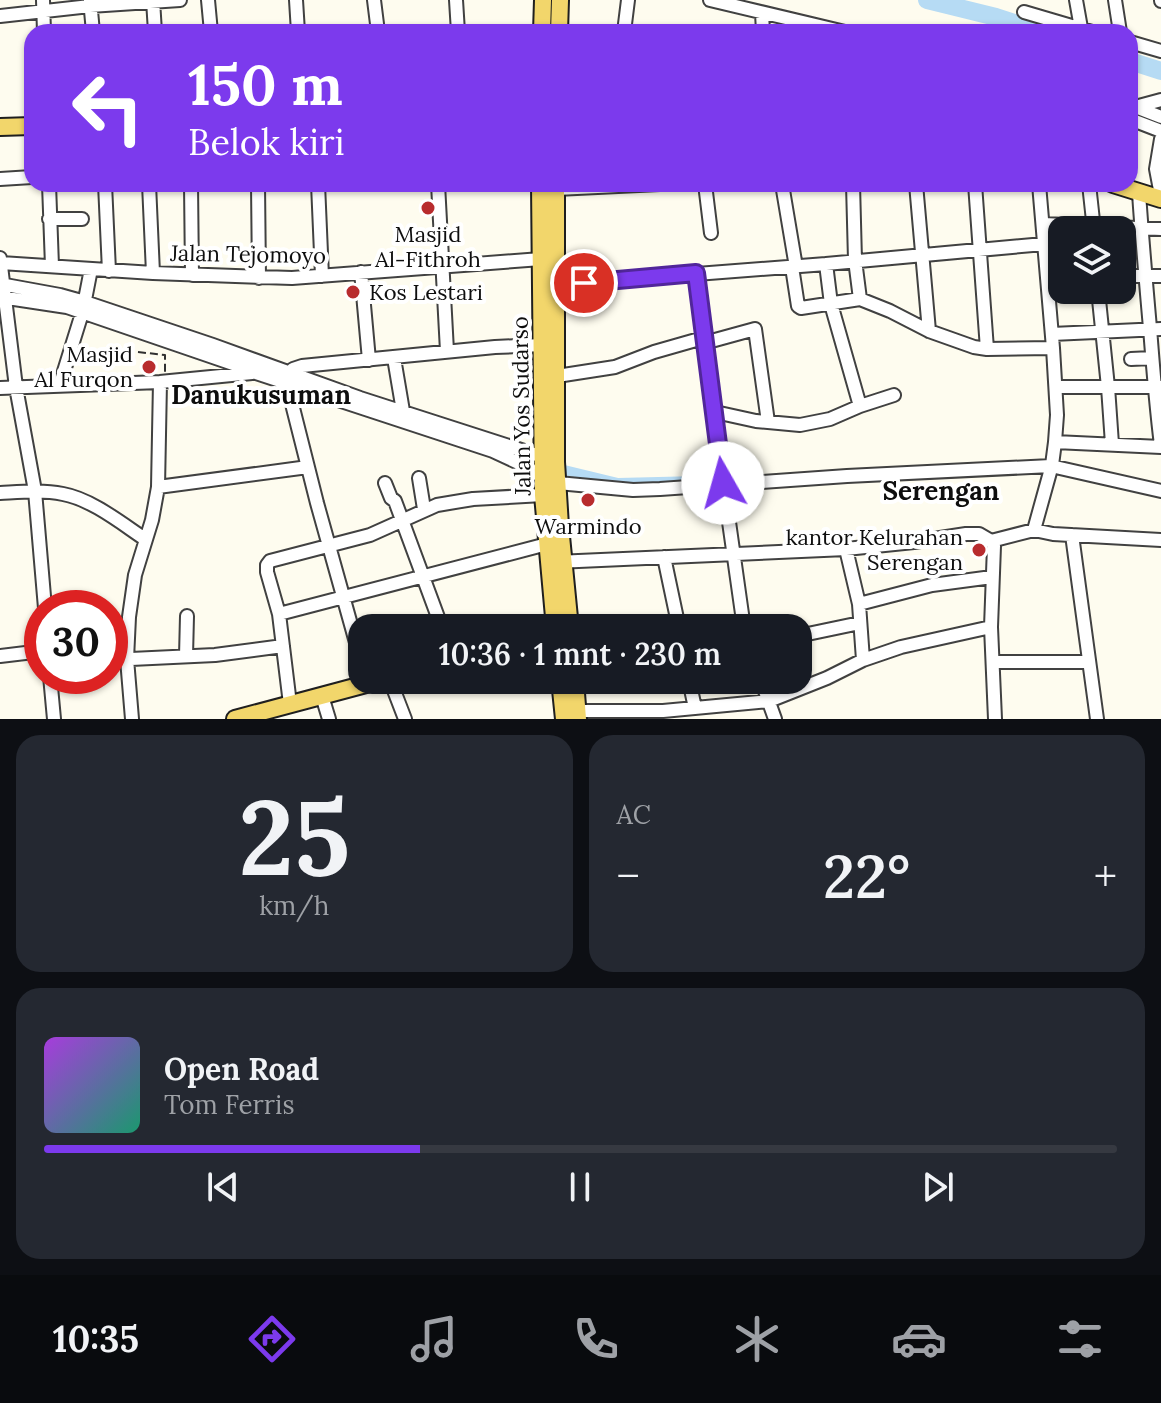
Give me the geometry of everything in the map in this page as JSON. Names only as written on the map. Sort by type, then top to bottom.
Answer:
[{"type":"main road","points":[[542,24],[543,0]]},
{"type":"main road","points":[[559,24],[560,0]]},
{"type":"main road","points":[[0,127],[24,126]]},
{"type":"main road","name":"Jalan Yos Sudarso","points":[[549,192],[541,259],[548,473],[556,562],[555,614]]},
{"type":"main road","name":"Jalan Yos Sudarso","points":[[550,192],[557,376],[548,473],[547,544],[556,562],[567,614]]},
{"type":"main road","points":[[1136,192],[1160,198]]},
{"type":"main road","points":[[235,719],[348,688]]},
{"type":"main road","points":[[565,694],[573,716]]},
{"type":"main road","points":[[573,716],[574,694]]},
{"type":"street","points":[[0,16],[44,5],[180,0]]},
{"type":"street","points":[[208,0],[210,24]]},
{"type":"street","points":[[296,0],[298,24]]},
{"type":"street","points":[[374,0],[377,24]]},
{"type":"street","points":[[456,0],[458,24]]},
{"type":"street","points":[[625,24],[628,0]]},
{"type":"street","points":[[710,0],[810,24]]},
{"type":"street","points":[[1035,0],[1038,16]]},
{"type":"street","points":[[1076,0],[1084,24]]},
{"type":"street","points":[[1115,0],[1119,24]]},
{"type":"street","points":[[154,1],[155,24]]},
{"type":"street","points":[[90,3],[92,24]]},
{"type":"street","points":[[1024,12],[1065,24]]},
{"type":"street","points":[[762,13],[763,24]]},
{"type":"street","points":[[1138,44],[1161,51]]},
{"type":"street","points":[[1138,109],[1161,100]]},
{"type":"street","points":[[1138,112],[1161,117]]},
{"type":"street","points":[[1138,115],[1161,131]]},
{"type":"street","points":[[1160,198],[1156,169],[1161,139]]},
{"type":"street","points":[[0,179],[24,178]]},
{"type":"street","points":[[49,192],[52,266]]},
{"type":"street","points":[[105,192],[109,271]]},
{"type":"street","points":[[149,192],[153,273]]},
{"type":"street","points":[[191,192],[192,275]]},
{"type":"street","points":[[258,192],[259,278]]},
{"type":"street","points":[[318,192],[322,276]]},
{"type":"street","points":[[438,192],[447,351]]},
{"type":"street","points":[[706,192],[711,233]]},
{"type":"street","points":[[783,192],[799,307],[860,299],[929,331],[987,349],[1102,331],[1155,329]]},
{"type":"street","points":[[853,192],[855,260],[860,299]]},
{"type":"street","points":[[917,192],[929,331]]},
{"type":"street","points":[[976,192],[987,349]]},
{"type":"street","points":[[1034,530],[1053,457],[1056,387],[1040,192]]},
{"type":"street","points":[[1090,192],[1092,216]]},
{"type":"street","points":[[3,291],[83,307],[493,451],[525,466],[633,490],[1053,457],[1112,444],[1161,446],[1152,358],[1155,329],[1144,276],[1139,193]]},
{"type":"street","points":[[49,219],[82,219]]},
{"type":"street","points":[[1043,224],[1048,224]]},
{"type":"street","points":[[1136,229],[1161,229]]},
{"type":"street","points":[[555,285],[1044,244]]},
{"type":"street","name":"Jalan Tejomoyo","points":[[1,260],[109,271],[259,278],[541,259]]},
{"type":"street","points":[[1,260],[16,387],[35,491],[43,590]]},
{"type":"street","points":[[826,264],[831,304],[860,406]]},
{"type":"street","points":[[60,384],[91,269]]},
{"type":"street","points":[[361,272],[369,360]]},
{"type":"street","points":[[696,273],[742,614]]},
{"type":"street","points":[[1136,276],[1161,276]]},
{"type":"street","points":[[1147,299],[1161,299]]},
{"type":"street","points":[[1099,304],[1112,444]]},
{"type":"street","points":[[83,307],[256,373],[289,379],[403,411],[548,473]]},
{"type":"street","points":[[557,376],[615,367],[654,352],[755,329],[768,422]]},
{"type":"street","points":[[348,616],[308,467],[289,379],[293,369],[447,351],[543,345]]},
{"type":"street","points":[[394,358],[403,411]]},
{"type":"street","points":[[1131,359],[1152,358]]},
{"type":"street","points":[[0,388],[162,381],[256,373]]},
{"type":"street","points":[[128,641],[135,575],[152,520],[158,487],[162,381]]},
{"type":"street","points":[[1056,387],[1157,387]]},
{"type":"street","points":[[715,412],[788,425],[812,423],[894,395]]},
{"type":"street","points":[[1053,457],[1161,491]]},
{"type":"street","points":[[158,487],[308,467]]},
{"type":"street","points":[[290,704],[279,614],[267,572],[270,561],[370,535],[424,509],[473,499],[548,473]]},
{"type":"street","points":[[419,478],[424,509]]},
{"type":"street","points":[[385,483],[403,520],[437,614]]},
{"type":"street","points":[[0,493],[35,491],[81,499],[145,539]]},
{"type":"street","points":[[991,541],[1034,530],[1161,540]]},
{"type":"street","points":[[556,562],[846,549],[979,534],[987,537],[994,546],[991,627],[995,719]]},
{"type":"street","points":[[1072,535],[1097,719]]},
{"type":"street","points":[[279,614],[547,544]]},
{"type":"street","points":[[846,549],[859,604],[863,660]]},
{"type":"street","points":[[664,557],[676,614]]},
{"type":"street","points":[[859,604],[932,585],[992,577]]},
{"type":"street","points":[[186,656],[187,616]]},
{"type":"street","points":[[812,633],[860,623]]},
{"type":"street","points":[[573,716],[701,711],[769,701],[863,660],[922,642],[991,627]]},
{"type":"street","points":[[128,659],[215,655],[283,646]]},
{"type":"street","points":[[0,656],[24,653]]},
{"type":"street","points":[[993,662],[1088,662]]},
{"type":"street","points":[[128,671],[132,719]]},
{"type":"street","points":[[52,694],[54,719]]},
{"type":"street","points":[[395,694],[405,719]]},
{"type":"street","points":[[766,694],[775,719]]},
{"type":"street","points":[[322,696],[329,719]]},
{"type":"path","points":[[138,352],[165,355],[162,381]]},
{"type":"waterway","points":[[927,0],[1017,24]]},
{"type":"waterway","points":[[1138,64],[1161,71]]},
{"type":"waterway","points":[[552,467],[618,483],[699,481]]},
{"type":"place","name":"Masjid Al-Fithroh","points":[[428,208]]},
{"type":"place","name":"Kos Lestari","points":[[353,292]]},
{"type":"place","name":"Masjid Al Furqon","points":[[149,367]]},
{"type":"place","name":"Warmindo","points":[[588,500]]},
{"type":"place","name":"kantor Kelurahan Serengan","points":[[979,550]]},
{"type":"district","name":"Danukusuman","points":[[261,395]]},
{"type":"district","name":"Serengan","points":[[941,491]]},
{"type":"route","points":[[584,283],[696,273],[723,483]]}]
